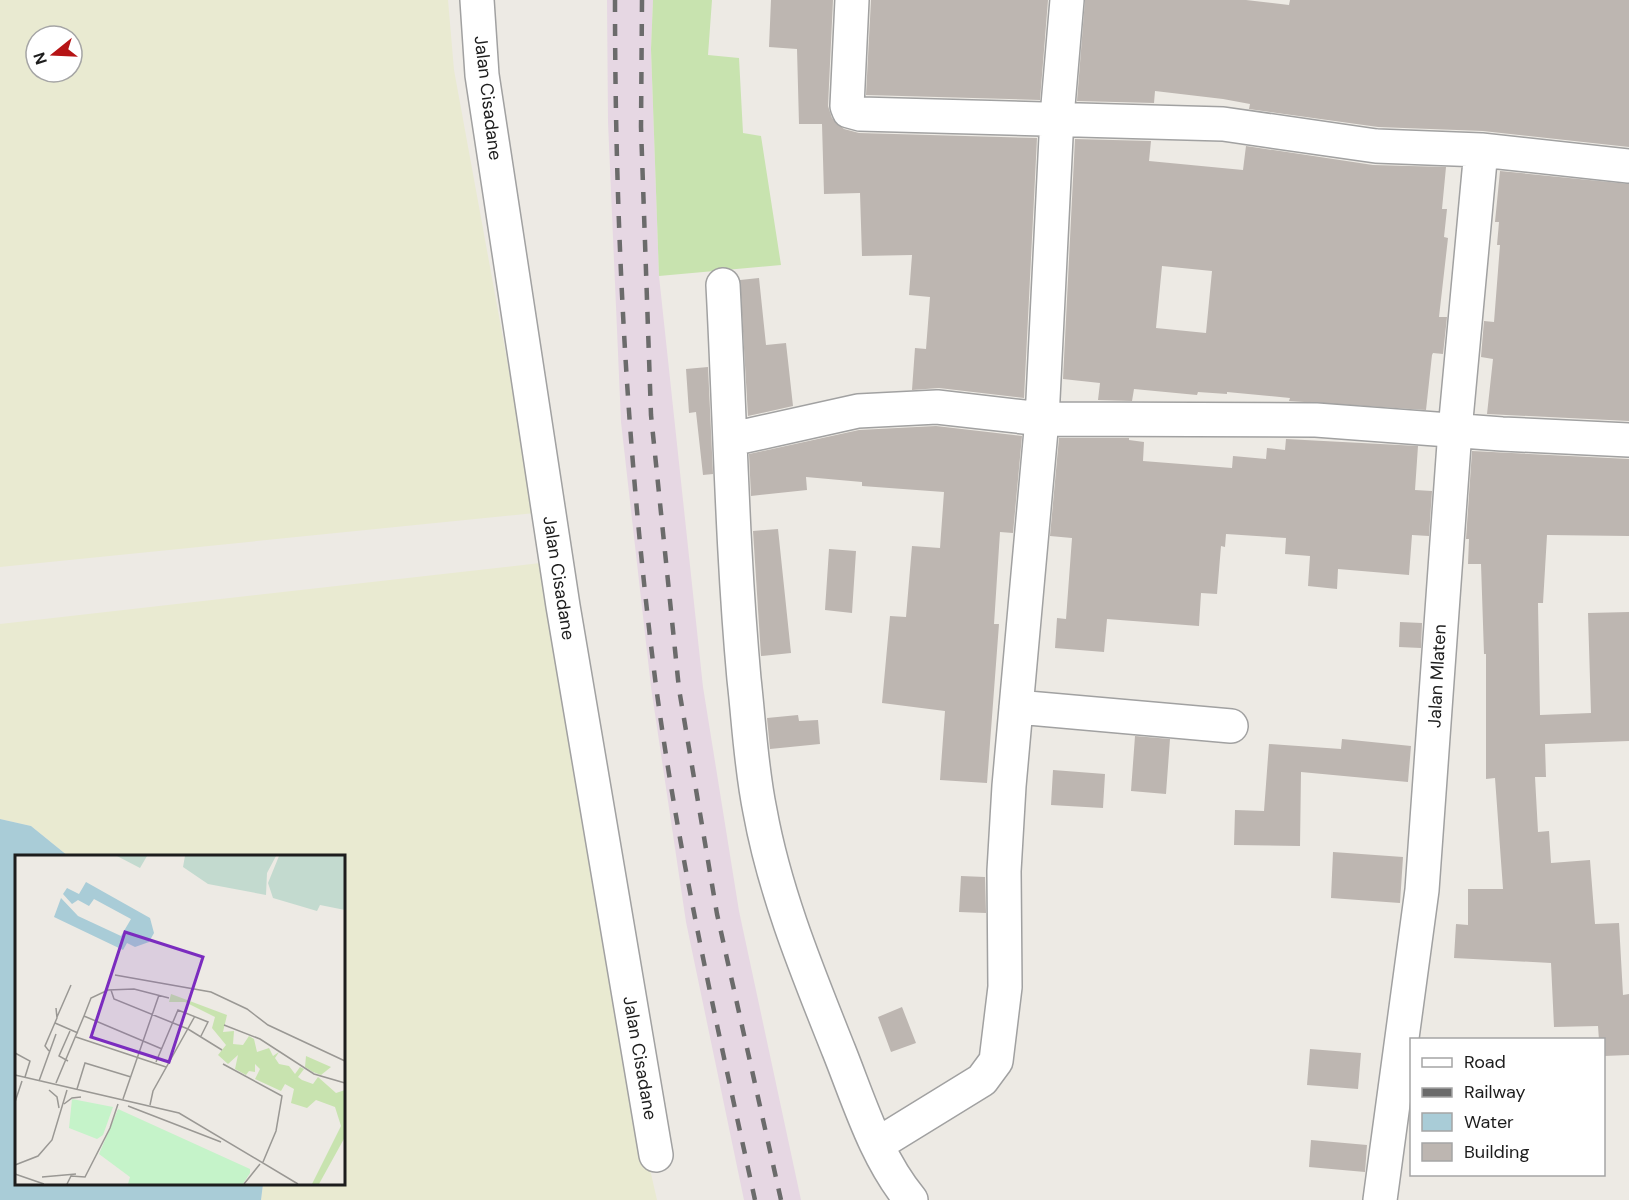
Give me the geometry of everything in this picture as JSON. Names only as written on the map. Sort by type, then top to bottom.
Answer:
[{"type":"street","name":"Jalan Cisadane","points":[[477,0],[483,75],[563,606],[656,1155]]},
{"type":"street","points":[[852,0],[845,89],[849,111],[1223,124],[1376,146],[1481,150],[1629,166]]},
{"type":"street","points":[[878,1144],[982,1080],[996,1062],[1005,987],[1004,871],[1042,419],[1057,117],[1066,0]]},
{"type":"street","name":"Jalan Mlaten","points":[[1380,1200],[1422,890],[1455,430],[1481,150]]},
{"type":"street","points":[[723,285],[732,439],[737,598],[753,766],[760,813],[797,946],[878,1144],[900,1186],[911,1200]]},
{"type":"street","points":[[732,439],[858,411],[937,407],[1042,419],[1316,420],[1629,440]]},
{"type":"street","points":[[1016,708],[1231,726]]},
{"type":"shaded area","points":[[607,0],[653,0],[651,50],[659,276],[703,687],[739,911],[801,1200],[744,1200],[686,922],[651,687],[621,422],[608,122]]},
{"type":"green space","points":[[0,0],[448,0],[454,70],[535,513],[0,567]]},
{"type":"green space","points":[[653,0],[712,0],[708,55],[739,58],[743,133],[761,136],[781,265],[659,276],[651,49]]},
{"type":"green space","points":[[549,562],[634,1099],[657,1200],[261,1200],[263,1185],[345,1185],[345,855],[67,855],[31,826],[0,819],[0,624]]},
{"type":"water","points":[[0,819],[31,826],[67,855],[15,855],[15,1185],[263,1185],[261,1200],[0,1200]]},
{"type":"building","points":[[771,0],[833,0],[828,106],[832,118],[844,129],[859,133],[1037,138],[1024,398],[939,388],[912,390],[915,348],[926,349],[930,297],[909,295],[912,255],[862,256],[860,193],[824,194],[822,124],[799,124],[797,49],[769,47]]},
{"type":"building","points":[[871,0],[1048,0],[1040,100],[866,95]]},
{"type":"building","points":[[1085,0],[1246,0],[1289,5],[1290,0],[1629,0],[1629,147],[1483,131],[1378,127],[1249,109],[1250,104],[1223,99],[1155,91],[1154,103],[1077,101]]},
{"type":"building","points":[[1075,139],[1151,141],[1149,161],[1243,170],[1246,146],[1373,165],[1446,167],[1442,209],[1447,209],[1444,237],[1448,238],[1439,317],[1447,317],[1443,354],[1433,353],[1432,355],[1426,410],[1289,401],[1290,398],[1227,392],[1227,394],[1198,392],[1197,395],[1134,389],[1132,401],[1098,400],[1100,383],[1063,379]],"holes":[[[1162,266],[1212,271],[1206,333],[1156,328]]]},
{"type":"building","points":[[1500,171],[1629,184],[1629,421],[1487,414],[1493,359],[1481,357],[1484,321],[1494,322],[1500,245],[1497,245],[1499,222],[1495,222]]},
{"type":"building","points":[[759,278],[766,345],[786,343],[793,406],[748,416],[740,280]]},
{"type":"building","points":[[708,367],[713,474],[703,475],[696,412],[689,413],[686,369]]},
{"type":"building","points":[[936,426],[1022,436],[1013,533],[1000,532],[994,624],[999,624],[987,783],[940,780],[945,711],[882,703],[890,616],[906,617],[912,546],[940,548],[944,492],[862,486],[862,482],[806,477],[807,490],[751,496],[749,454],[859,430]]},
{"type":"building","points":[[1059,438],[1129,438],[1129,440],[1144,442],[1143,461],[1232,468],[1233,456],[1266,459],[1267,448],[1285,450],[1286,439],[1418,446],[1415,490],[1432,491],[1429,536],[1412,535],[1409,575],[1338,569],[1337,589],[1308,586],[1310,556],[1285,554],[1286,538],[1226,534],[1225,547],[1221,546],[1217,594],[1201,593],[1199,626],[1107,619],[1104,652],[1055,648],[1057,618],[1066,619],[1072,538],[1050,536]]},
{"type":"building","points":[[1472,451],[1629,459],[1629,536],[1547,535],[1543,603],[1538,603],[1540,715],[1591,713],[1588,613],[1629,612],[1629,741],[1545,744],[1546,777],[1535,777],[1538,832],[1549,831],[1551,863],[1590,860],[1595,924],[1619,923],[1623,995],[1629,994],[1629,1055],[1605,1056],[1605,1038],[1599,1038],[1598,1026],[1554,1027],[1551,963],[1454,958],[1456,924],[1468,925],[1468,889],[1503,889],[1495,778],[1486,779],[1486,654],[1484,654],[1481,564],[1468,564],[1469,539],[1466,539]]},
{"type":"building","points":[[778,529],[791,653],[761,656],[753,531]]},
{"type":"building","points":[[829,549],[856,551],[852,613],[825,610]]},
{"type":"building","points":[[1400,622],[1422,623],[1421,648],[1399,647]]},
{"type":"building","points":[[798,715],[799,721],[818,720],[820,744],[770,749],[767,718]]},
{"type":"building","points":[[1135,736],[1170,739],[1166,794],[1131,791]]},
{"type":"building","points":[[1342,739],[1411,746],[1408,782],[1301,772],[1300,846],[1234,845],[1235,810],[1264,811],[1269,744],[1341,749]]},
{"type":"building","points":[[1053,770],[1105,774],[1103,808],[1051,805]]},
{"type":"building","points":[[1333,852],[1403,857],[1400,903],[1331,898]]},
{"type":"building","points":[[961,876],[985,877],[986,913],[959,912]]},
{"type":"building","points":[[902,1007],[916,1043],[891,1052],[878,1017]]},
{"type":"building","points":[[1310,1049],[1361,1053],[1358,1089],[1307,1085]]},
{"type":"building","points":[[1311,1140],[1367,1145],[1365,1172],[1309,1167]]},
{"type":"railway","points":[[615,0],[620,258],[630,429],[656,686],[688,880],[755,1200]]},
{"type":"railway","points":[[642,0],[641,127],[651,415],[679,689],[717,914],[781,1200]]}]
